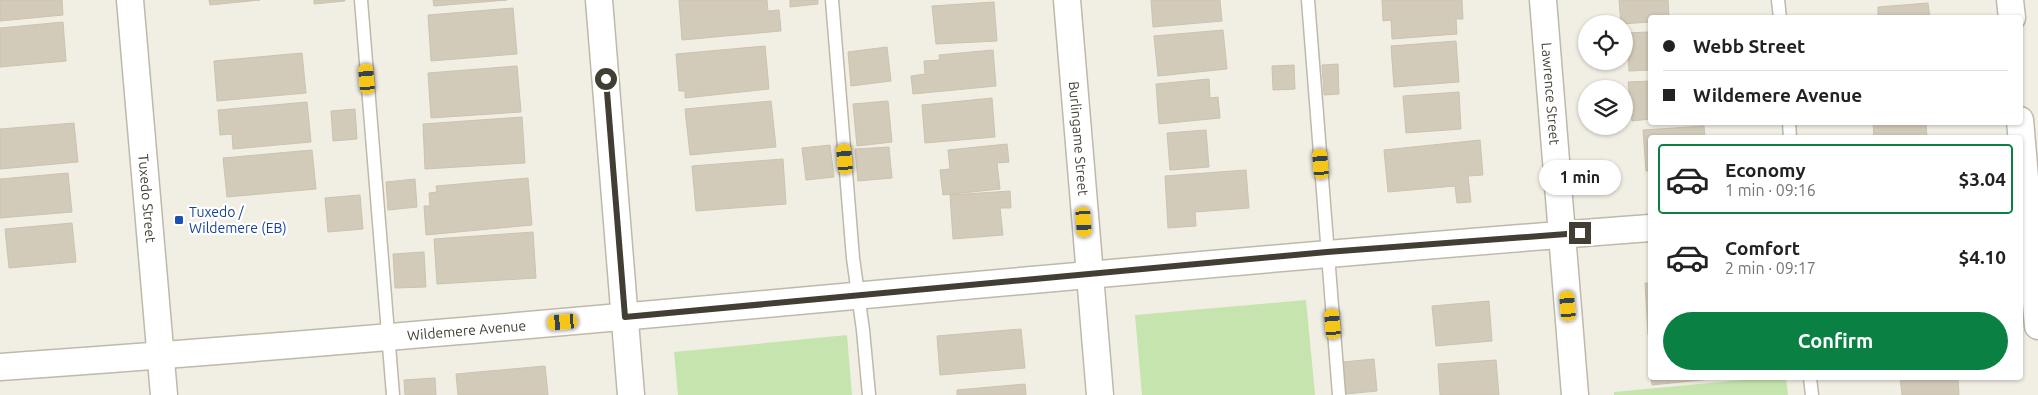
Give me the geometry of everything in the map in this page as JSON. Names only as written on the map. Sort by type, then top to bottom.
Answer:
[{"type":"street","name":"Tuxedo Street","points":[[130,0],[164,395]]},
{"type":"street","points":[[599,0],[631,395]]},
{"type":"street","name":"Burlingame Street","points":[[1067,0],[1100,395]]},
{"type":"street","name":"Lawrence Street","points":[[1542,0],[1575,395]]},
{"type":"street","points":[[2010,0],[2012,15]]},
{"type":"street","points":[[2023,150],[2038,326]]},
{"type":"street","name":"Wildemere Avenue","points":[[0,367],[161,356],[625,317],[1327,252],[1648,228]]},
{"type":"lane","points":[[361,0],[393,395]]},
{"type":"lane","points":[[832,0],[853,258],[869,395]]},
{"type":"lane","points":[[1308,0],[1339,395]]},
{"type":"lane","points":[[1778,0],[1780,15]]},
{"type":"lane","points":[[1810,380],[1812,395]]},
{"type":"green space","points":[[1306,300],[1315,395],[1142,395],[1135,315]]},
{"type":"green space","points":[[847,335],[852,395],[678,395],[674,352]]},
{"type":"green space","points":[[1742,380],[1786,380],[1788,395],[1614,395],[1614,392]]},
{"type":"building","points":[[0,0],[62,0],[63,15],[0,21]]},
{"type":"building","points":[[209,0],[260,0],[210,5]]},
{"type":"building","points":[[314,0],[345,0],[345,1],[314,4]]},
{"type":"building","points":[[433,0],[507,0],[434,6]]},
{"type":"building","points":[[679,0],[767,0],[768,11],[779,10],[781,31],[682,40]]},
{"type":"building","points":[[790,0],[818,0],[818,4],[790,7]]},
{"type":"building","points":[[1151,0],[1220,0],[1222,21],[1153,27]]},
{"type":"building","points":[[1382,0],[1462,0],[1463,19],[1456,19],[1457,34],[1392,39],[1391,20],[1383,21]]},
{"type":"building","points":[[1619,0],[1668,0],[1669,15],[1648,15],[1648,22],[1633,23],[1633,15],[1620,15]]},
{"type":"building","points":[[994,2],[997,41],[936,44],[932,6]]},
{"type":"building","points":[[1928,3],[1930,15],[1878,15],[1878,7]]},
{"type":"building","points":[[513,8],[517,54],[431,61],[428,15]]},
{"type":"building","points":[[63,22],[66,61],[0,67],[0,28]]},
{"type":"building","points":[[1223,30],[1227,69],[1158,76],[1154,36]]},
{"type":"building","points":[[1648,32],[1648,70],[1629,71],[1633,70],[1633,33]]},
{"type":"building","points":[[1456,41],[1459,82],[1394,87],[1391,46]]},
{"type":"building","points":[[765,46],[769,89],[685,98],[685,91],[679,91],[676,54]]},
{"type":"building","points":[[887,47],[891,81],[851,86],[848,52]]},
{"type":"building","points":[[993,50],[996,86],[913,94],[911,76],[925,74],[924,61],[940,60],[939,55]]},
{"type":"building","points":[[302,53],[306,93],[217,101],[214,61]]},
{"type":"building","points":[[1338,64],[1339,94],[1324,95],[1322,65]]},
{"type":"building","points":[[1294,65],[1295,89],[1273,90],[1272,66]]},
{"type":"building","points":[[517,66],[521,112],[431,118],[428,73]]},
{"type":"building","points":[[1209,79],[1210,98],[1218,97],[1220,118],[1159,124],[1156,84]]},
{"type":"building","points":[[1648,81],[1648,119],[1633,121],[1633,82]]},
{"type":"building","points":[[1459,92],[1461,129],[1406,133],[1403,96]]},
{"type":"building","points":[[992,98],[995,137],[925,143],[922,105]]},
{"type":"building","points":[[771,101],[776,147],[690,155],[685,109]]},
{"type":"building","points":[[888,101],[892,142],[857,146],[853,104]]},
{"type":"building","points":[[307,102],[311,142],[233,149],[232,134],[220,135],[218,110]]},
{"type":"building","points":[[355,109],[357,139],[333,141],[331,111]]},
{"type":"building","points":[[522,117],[525,163],[425,169],[423,124]]},
{"type":"building","points":[[74,123],[78,162],[0,169],[0,129]]},
{"type":"building","points":[[1873,125],[1926,125],[1927,135],[1874,135]]},
{"type":"building","points":[[1704,126],[1705,135],[1648,135],[1648,171],[1646,171],[1643,130]]},
{"type":"building","points":[[1206,130],[1209,167],[1170,170],[1167,133]]},
{"type":"building","points":[[1480,140],[1483,175],[1468,176],[1471,202],[1457,203],[1455,186],[1388,192],[1384,150]]},
{"type":"building","points":[[1007,144],[1009,162],[997,163],[1000,189],[943,195],[940,170],[950,169],[948,150]]},
{"type":"building","points":[[830,145],[834,177],[806,180],[802,148]]},
{"type":"building","points":[[889,147],[892,178],[858,181],[855,149]]},
{"type":"building","points":[[312,150],[316,189],[227,197],[223,158]]},
{"type":"building","points":[[783,159],[786,204],[696,211],[692,166]]},
{"type":"building","points":[[1246,170],[1249,208],[1195,212],[1196,226],[1168,228],[1165,176]]},
{"type":"building","points":[[68,173],[72,212],[0,218],[0,179]]},
{"type":"building","points":[[528,178],[532,225],[426,235],[424,206],[430,206],[429,193],[437,192],[436,186]]},
{"type":"building","points":[[415,179],[417,207],[388,210],[386,182]]},
{"type":"building","points":[[1010,191],[1011,208],[1000,208],[1003,235],[953,239],[950,195]]},
{"type":"building","points":[[360,195],[363,229],[328,232],[325,198]]},
{"type":"building","points":[[72,223],[76,262],[9,268],[5,229]]},
{"type":"building","points":[[533,232],[536,278],[437,284],[434,239]]},
{"type":"building","points":[[424,252],[426,287],[395,288],[393,254]]},
{"type":"building","points":[[1645,283],[1648,283],[1648,335]]},
{"type":"building","points":[[1489,301],[1492,341],[1436,346],[1432,306]]},
{"type":"building","points":[[1021,329],[1025,368],[940,375],[937,336]]},
{"type":"building","points":[[1374,359],[1377,391],[1346,394],[1343,362]]},
{"type":"building","points":[[1496,360],[1499,395],[1440,395],[1438,364]]},
{"type":"building","points":[[545,366],[548,395],[458,395],[456,374]]},
{"type":"building","points":[[435,378],[436,395],[405,395],[404,380]]},
{"type":"building","points":[[1651,380],[1701,380],[1652,385]]},
{"type":"building","points":[[1900,380],[1958,380],[1959,395],[1902,395]]},
{"type":"building","points":[[1025,384],[1026,395],[957,395],[957,390]]},
{"type":"place","name":"Tuxedo / Wildemere (EB)","points":[[179,220]]},
{"type":"route","points":[[606,79],[625,317],[1327,252],[1580,233]]}]
